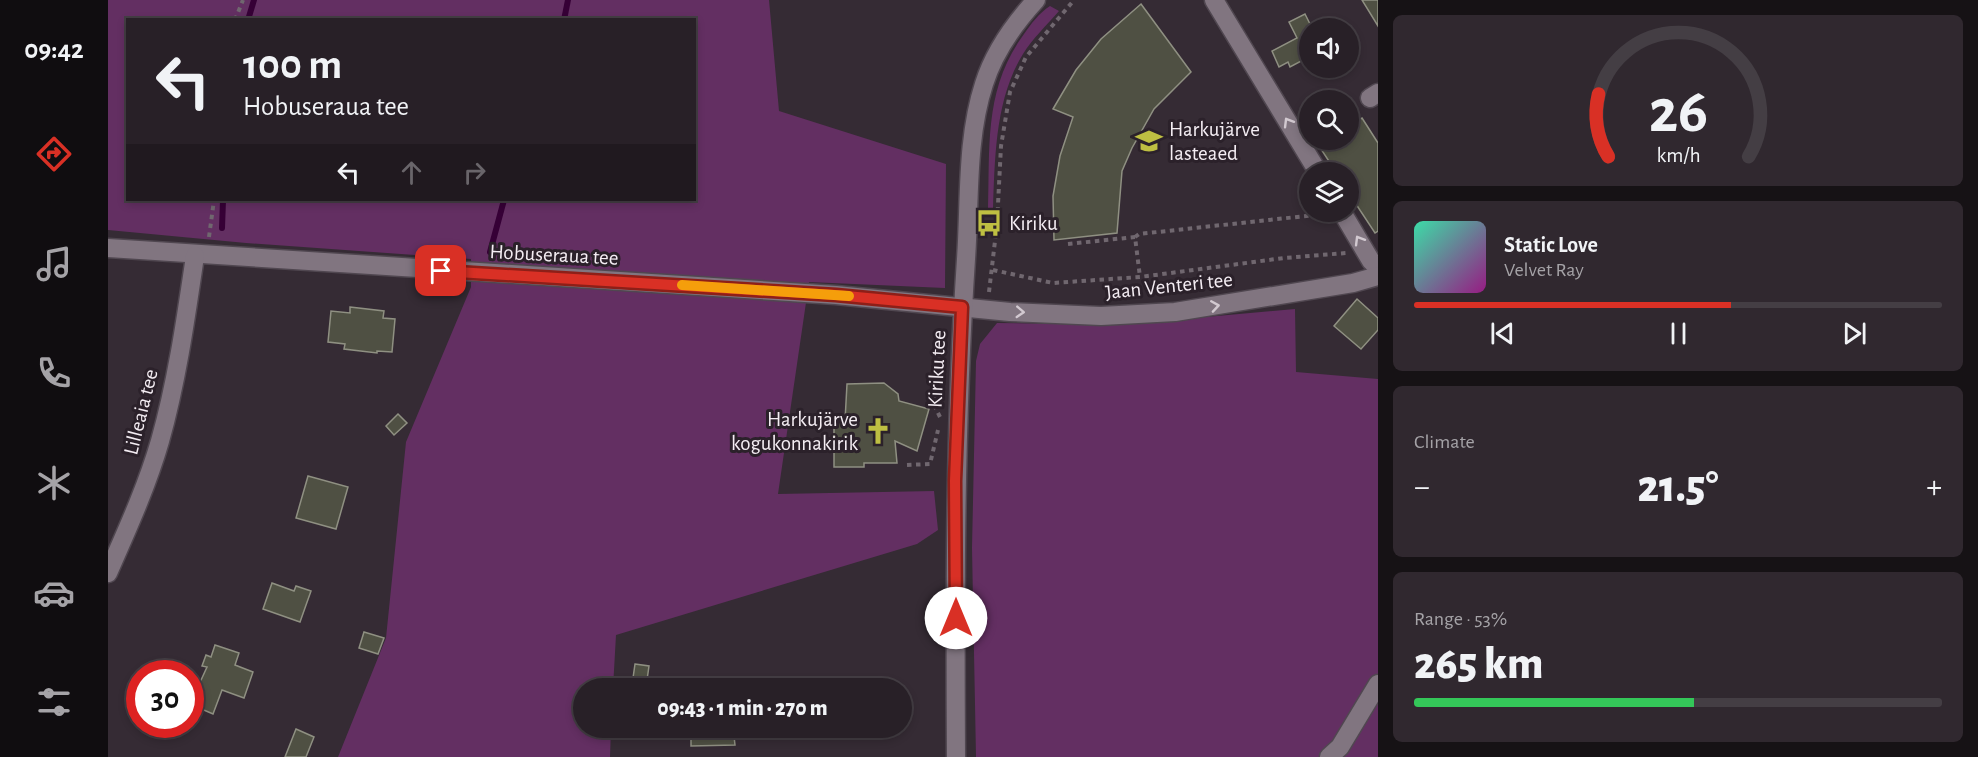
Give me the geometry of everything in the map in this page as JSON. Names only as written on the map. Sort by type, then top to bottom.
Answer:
[{"type":"street","name":"Kiriku tee","points":[[956,757],[955,481],[962,307],[973,136],[983,85],[993,60],[1008,35],[1036,0]]},
{"type":"street","points":[[1214,0],[1312,162]]},
{"type":"street","points":[[1348,222],[1378,268]]},
{"type":"street","name":"Hobuseraua tee","points":[[108,248],[202,256],[836,295],[962,307]]},
{"type":"street","name":"Lilleaia tee","points":[[108,573],[134,513],[160,442],[202,256]]},
{"type":"street","name":"Jaan Venteri tee","points":[[962,307],[1089,316],[1140,315],[1175,312],[1297,293],[1378,276]]},
{"type":"street","points":[[1329,757],[1340,747],[1378,684]]},
{"type":"path","points":[[236,18],[243,0]]},
{"type":"path","points":[[988,295],[993,270],[1001,146],[1010,92],[1026,57],[1074,0]]},
{"type":"path","points":[[202,256],[214,201]]},
{"type":"path","points":[[1068,244],[1299,217]]},
{"type":"path","points":[[1135,237],[1140,277]]},
{"type":"path","points":[[993,270],[1053,283],[1140,277],[1284,258],[1347,253],[1363,246]]},
{"type":"path","points":[[907,465],[930,464],[934,454],[940,421],[933,403],[940,363]]},
{"type":"shaded area","points":[[108,0],[769,0],[779,111],[946,164],[945,288],[809,282],[778,494],[934,491],[938,530],[917,544],[616,635],[614,678],[573,678],[573,738],[611,738],[610,757],[338,757],[386,638],[406,442],[471,287],[471,259],[246,243],[108,230]]},
{"type":"shaded area","points":[[1050,6],[1059,11],[1023,54],[1007,90],[998,129],[993,209],[988,209],[992,118],[1002,75],[1011,54],[1024,34],[1039,15]]},
{"type":"shaded area","points":[[1295,309],[1296,372],[1378,379],[1378,757],[976,757],[972,548],[976,361],[980,344],[997,323],[1118,325]]},
{"type":"building","points":[[1362,0],[1378,0],[1378,26]]},
{"type":"building","name":"Harkujärve lasteaed","points":[[1141,4],[1191,72],[1154,109],[1132,148],[1122,171],[1117,233],[1054,240],[1053,196],[1060,156],[1073,117],[1053,109],[1076,70],[1101,39]]},
{"type":"building","points":[[1305,14],[1307,18],[1299,18],[1299,62],[1290,67],[1288,62],[1279,67],[1272,51],[1297,38],[1289,22]]},
{"type":"building","points":[[1362,118],[1378,143],[1378,231],[1375,233],[1359,209],[1359,162],[1329,162],[1322,150],[1359,150],[1359,120]]},
{"type":"building","points":[[1357,299],[1378,318],[1378,330],[1361,349],[1334,326]]},
{"type":"building","points":[[350,307],[384,311],[383,318],[395,319],[392,352],[377,351],[377,353],[344,349],[345,344],[328,342],[331,311],[350,313]]},
{"type":"building","name":"Harkujärve kogukonnakirik","points":[[884,383],[898,394],[899,401],[929,409],[917,451],[895,441],[897,463],[864,463],[864,467],[834,467],[834,421],[845,421],[847,384]]},
{"type":"building","points":[[398,414],[407,423],[394,435],[386,426]]},
{"type":"building","points":[[308,476],[348,487],[336,529],[296,518]]},
{"type":"building","points":[[272,583],[294,591],[296,586],[311,591],[300,622],[263,609]]},
{"type":"building","points":[[364,632],[384,638],[378,654],[359,648]]},
{"type":"building","points":[[215,645],[239,653],[235,665],[253,672],[244,698],[222,690],[213,714],[204,710],[204,674],[207,667],[204,666],[204,660],[206,655],[211,657]]},
{"type":"building","points":[[635,664],[649,666],[647,678],[633,678]]},
{"type":"building","points":[[296,729],[314,737],[306,757],[285,757]]},
{"type":"building","points":[[691,738],[734,738],[735,745],[691,746]]},
{"type":"waterway","points":[[249,18],[254,0]]},
{"type":"waterway","points":[[564,18],[568,0]]},
{"type":"waterway","points":[[222,228],[223,201]]},
{"type":"waterway","points":[[490,252],[504,201]]},
{"type":"slow traffic","points":[[682,285],[849,296]]},
{"type":"place","name":"Harkujärve lasteaed","points":[[1149,141]]},
{"type":"place","name":"Kiriku","points":[[989,223]]},
{"type":"place","name":"Harkujärve kogukonnakirik","points":[[878,431]]},
{"type":"route","points":[[441,271],[836,295],[962,307],[955,481],[956,618]]}]
